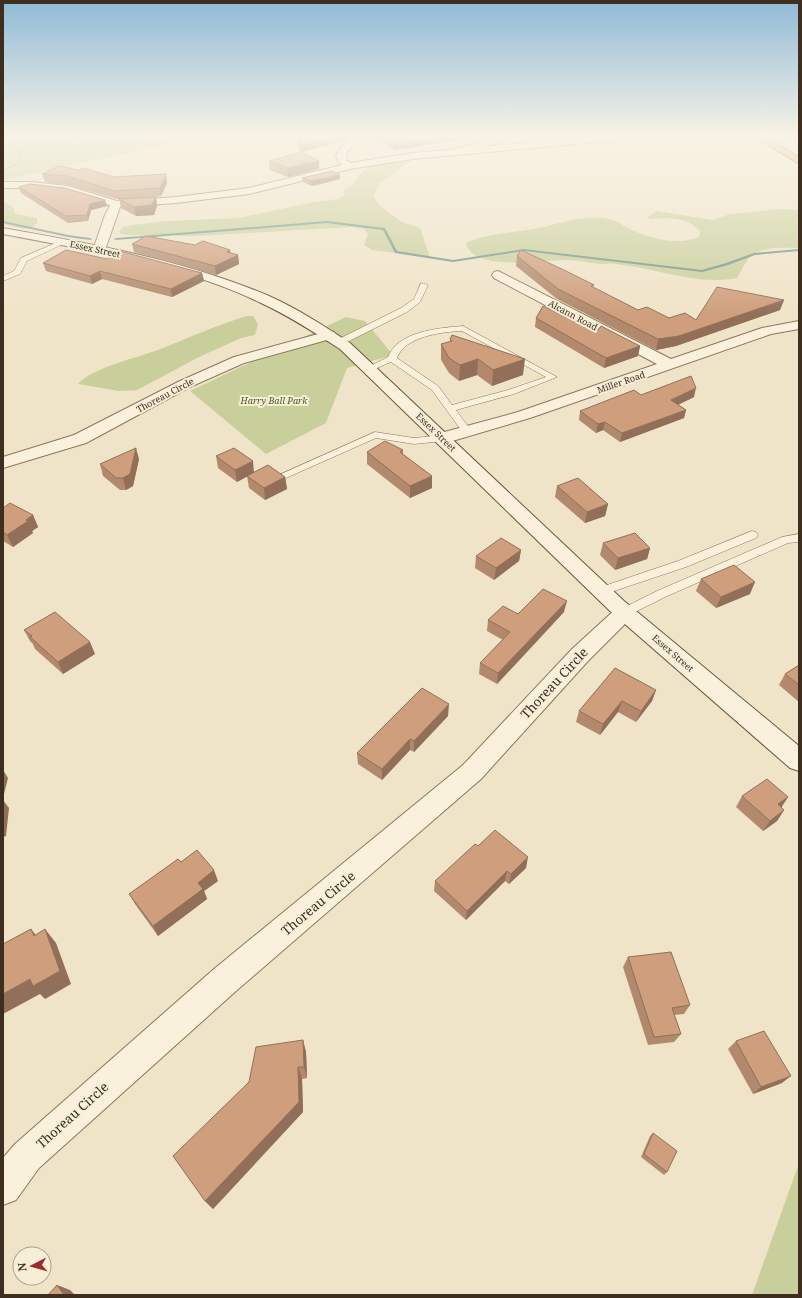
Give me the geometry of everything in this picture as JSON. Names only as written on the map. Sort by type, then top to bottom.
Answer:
[{"type":"street","points":[[86,195],[116,204],[226,195]]},
{"type":"street","points":[[99,250],[109,216],[116,204]]},
{"type":"street","name":"Essex Street","points":[[3,231],[179,267],[226,282],[287,310],[334,339],[370,368],[625,612],[799,761]]},
{"type":"street","name":"Alcann Road","points":[[498,275],[670,365]]},
{"type":"street","name":"Miller Road","points":[[444,438],[524,416],[767,331],[799,325]]},
{"type":"street","name":"Thoreau Circle","points":[[3,462],[80,439],[119,420],[191,380],[239,360],[334,339]]},
{"type":"street","name":"Thoreau Circle","points":[[3,1187],[27,1156],[90,1098],[225,980],[354,874],[472,772],[580,655],[625,612]]},
{"type":"lane","points":[[3,279],[17,272],[24,260],[62,242]]},
{"type":"lane","points":[[334,339],[404,310],[417,300],[424,285]]},
{"type":"lane","points":[[392,360],[395,351],[416,337],[432,331],[463,328],[553,377],[511,392],[450,409]]},
{"type":"lane","points":[[370,368],[392,360]]},
{"type":"lane","points":[[392,360],[435,388],[467,432]]},
{"type":"lane","points":[[282,476],[375,435],[414,441],[444,438]]},
{"type":"lane","points":[[602,591],[682,564],[752,535]]},
{"type":"lane","points":[[625,612],[661,594],[786,540],[799,538]]},
{"type":"green space","points":[[344,195],[375,195],[379,205],[402,222],[420,228],[430,257],[372,250],[364,245],[368,234],[364,229],[350,227],[198,236],[131,235],[121,234],[119,231],[124,227],[133,225],[168,221],[239,218],[309,203],[338,199],[344,196]]},
{"type":"green space","points":[[3,201],[14,208],[14,212],[16,214],[37,218],[37,223],[26,229],[3,224]]},
{"type":"green space","points":[[781,209],[799,210],[799,248],[773,248],[755,253],[746,262],[737,278],[722,280],[707,280],[676,276],[631,266],[572,260],[527,262],[495,261],[482,258],[471,252],[466,243],[475,239],[494,235],[592,218],[617,221],[628,228],[655,238],[681,241],[699,237],[700,231],[695,226],[683,220],[670,218],[649,219],[648,217],[656,211],[713,220],[730,214]]},
{"type":"green space","points":[[247,316],[253,316],[258,324],[255,335],[241,338],[199,357],[137,390],[119,391],[78,384],[93,373],[104,368],[158,350]]},
{"type":"green space","name":"Harry Ball Park","points":[[346,317],[365,321],[393,355],[347,368],[326,423],[266,454],[190,391]]},
{"type":"green space","points":[[799,1163],[799,1295],[752,1295]]},
{"type":"building","points":[[31,195],[87,195],[105,200],[90,204],[87,215],[66,216]]},
{"type":"building","points":[[156,197],[152,205],[134,207],[119,199]]},
{"type":"building","points":[[146,236],[195,245],[203,241],[230,250],[227,252],[238,255],[215,266],[132,244]]},
{"type":"building","points":[[66,250],[107,259],[120,251],[202,273],[171,289],[100,271],[90,276],[43,263]]},
{"type":"building","points":[[521,250],[594,285],[591,286],[638,310],[647,307],[669,318],[685,313],[696,320],[717,287],[784,300],[679,336],[658,339],[558,289],[517,256]]},
{"type":"building","points":[[543,306],[596,332],[601,326],[640,346],[606,358],[536,318]]},
{"type":"building","points":[[452,335],[525,359],[493,370],[478,359],[460,365],[449,358],[441,344],[452,341],[450,339]]},
{"type":"building","points":[[691,376],[696,388],[671,400],[686,410],[622,433],[605,422],[598,424],[580,411],[634,390],[641,395]]},
{"type":"building","points":[[385,441],[403,450],[400,452],[432,476],[410,486],[367,452]]},
{"type":"building","points":[[136,448],[130,474],[123,478],[116,478],[100,464]]},
{"type":"building","points":[[234,448],[253,461],[235,470],[216,456]]},
{"type":"building","points":[[268,465],[285,477],[264,488],[247,476]]},
{"type":"building","points":[[578,478],[608,504],[587,512],[557,486]]},
{"type":"building","points":[[10,503],[33,515],[26,520],[28,521],[7,535],[3,532],[3,508]]},
{"type":"building","points":[[635,533],[650,548],[618,558],[603,543]]},
{"type":"building","points":[[501,538],[521,550],[496,568],[476,556]]},
{"type":"building","points":[[734,565],[755,582],[721,597],[701,579]]},
{"type":"building","points":[[543,589],[567,601],[498,673],[480,663],[510,632],[488,620],[503,606],[518,614]]},
{"type":"building","points":[[55,612],[90,642],[58,662],[24,630]]},
{"type":"building","points":[[799,665],[799,685],[785,674]]},
{"type":"building","points":[[615,668],[656,690],[641,711],[622,701],[603,724],[579,711]]},
{"type":"building","points":[[422,688],[449,704],[414,741],[410,739],[382,769],[357,753]]},
{"type":"building","points":[[767,779],[788,797],[778,804],[784,810],[770,821],[742,796]]},
{"type":"building","points":[[495,830],[528,857],[511,874],[507,871],[467,911],[435,881],[475,844],[478,846]]},
{"type":"building","points":[[197,850],[214,870],[198,883],[203,889],[153,926],[129,894],[178,859],[181,862]]},
{"type":"building","points":[[31,929],[34,936],[45,929],[60,971],[33,986],[30,979],[3,994],[3,944]]},
{"type":"building","points":[[671,952],[690,1005],[672,1008],[681,1034],[654,1037],[628,957]]},
{"type":"building","points":[[764,1031],[791,1076],[761,1087],[736,1041]]},
{"type":"building","points":[[303,1040],[304,1067],[298,1067],[299,1102],[205,1201],[173,1156],[249,1082],[256,1047]]},
{"type":"building","points":[[653,1133],[677,1151],[667,1172],[644,1154]]},
{"type":"building","points":[[57,1285],[64,1295],[48,1295]]},
{"type":"waterway","points":[[3,222],[68,236],[90,239]]},
{"type":"waterway","points":[[116,239],[327,222],[384,229],[396,252],[453,261],[524,250],[702,271],[754,254],[799,250]]}]
